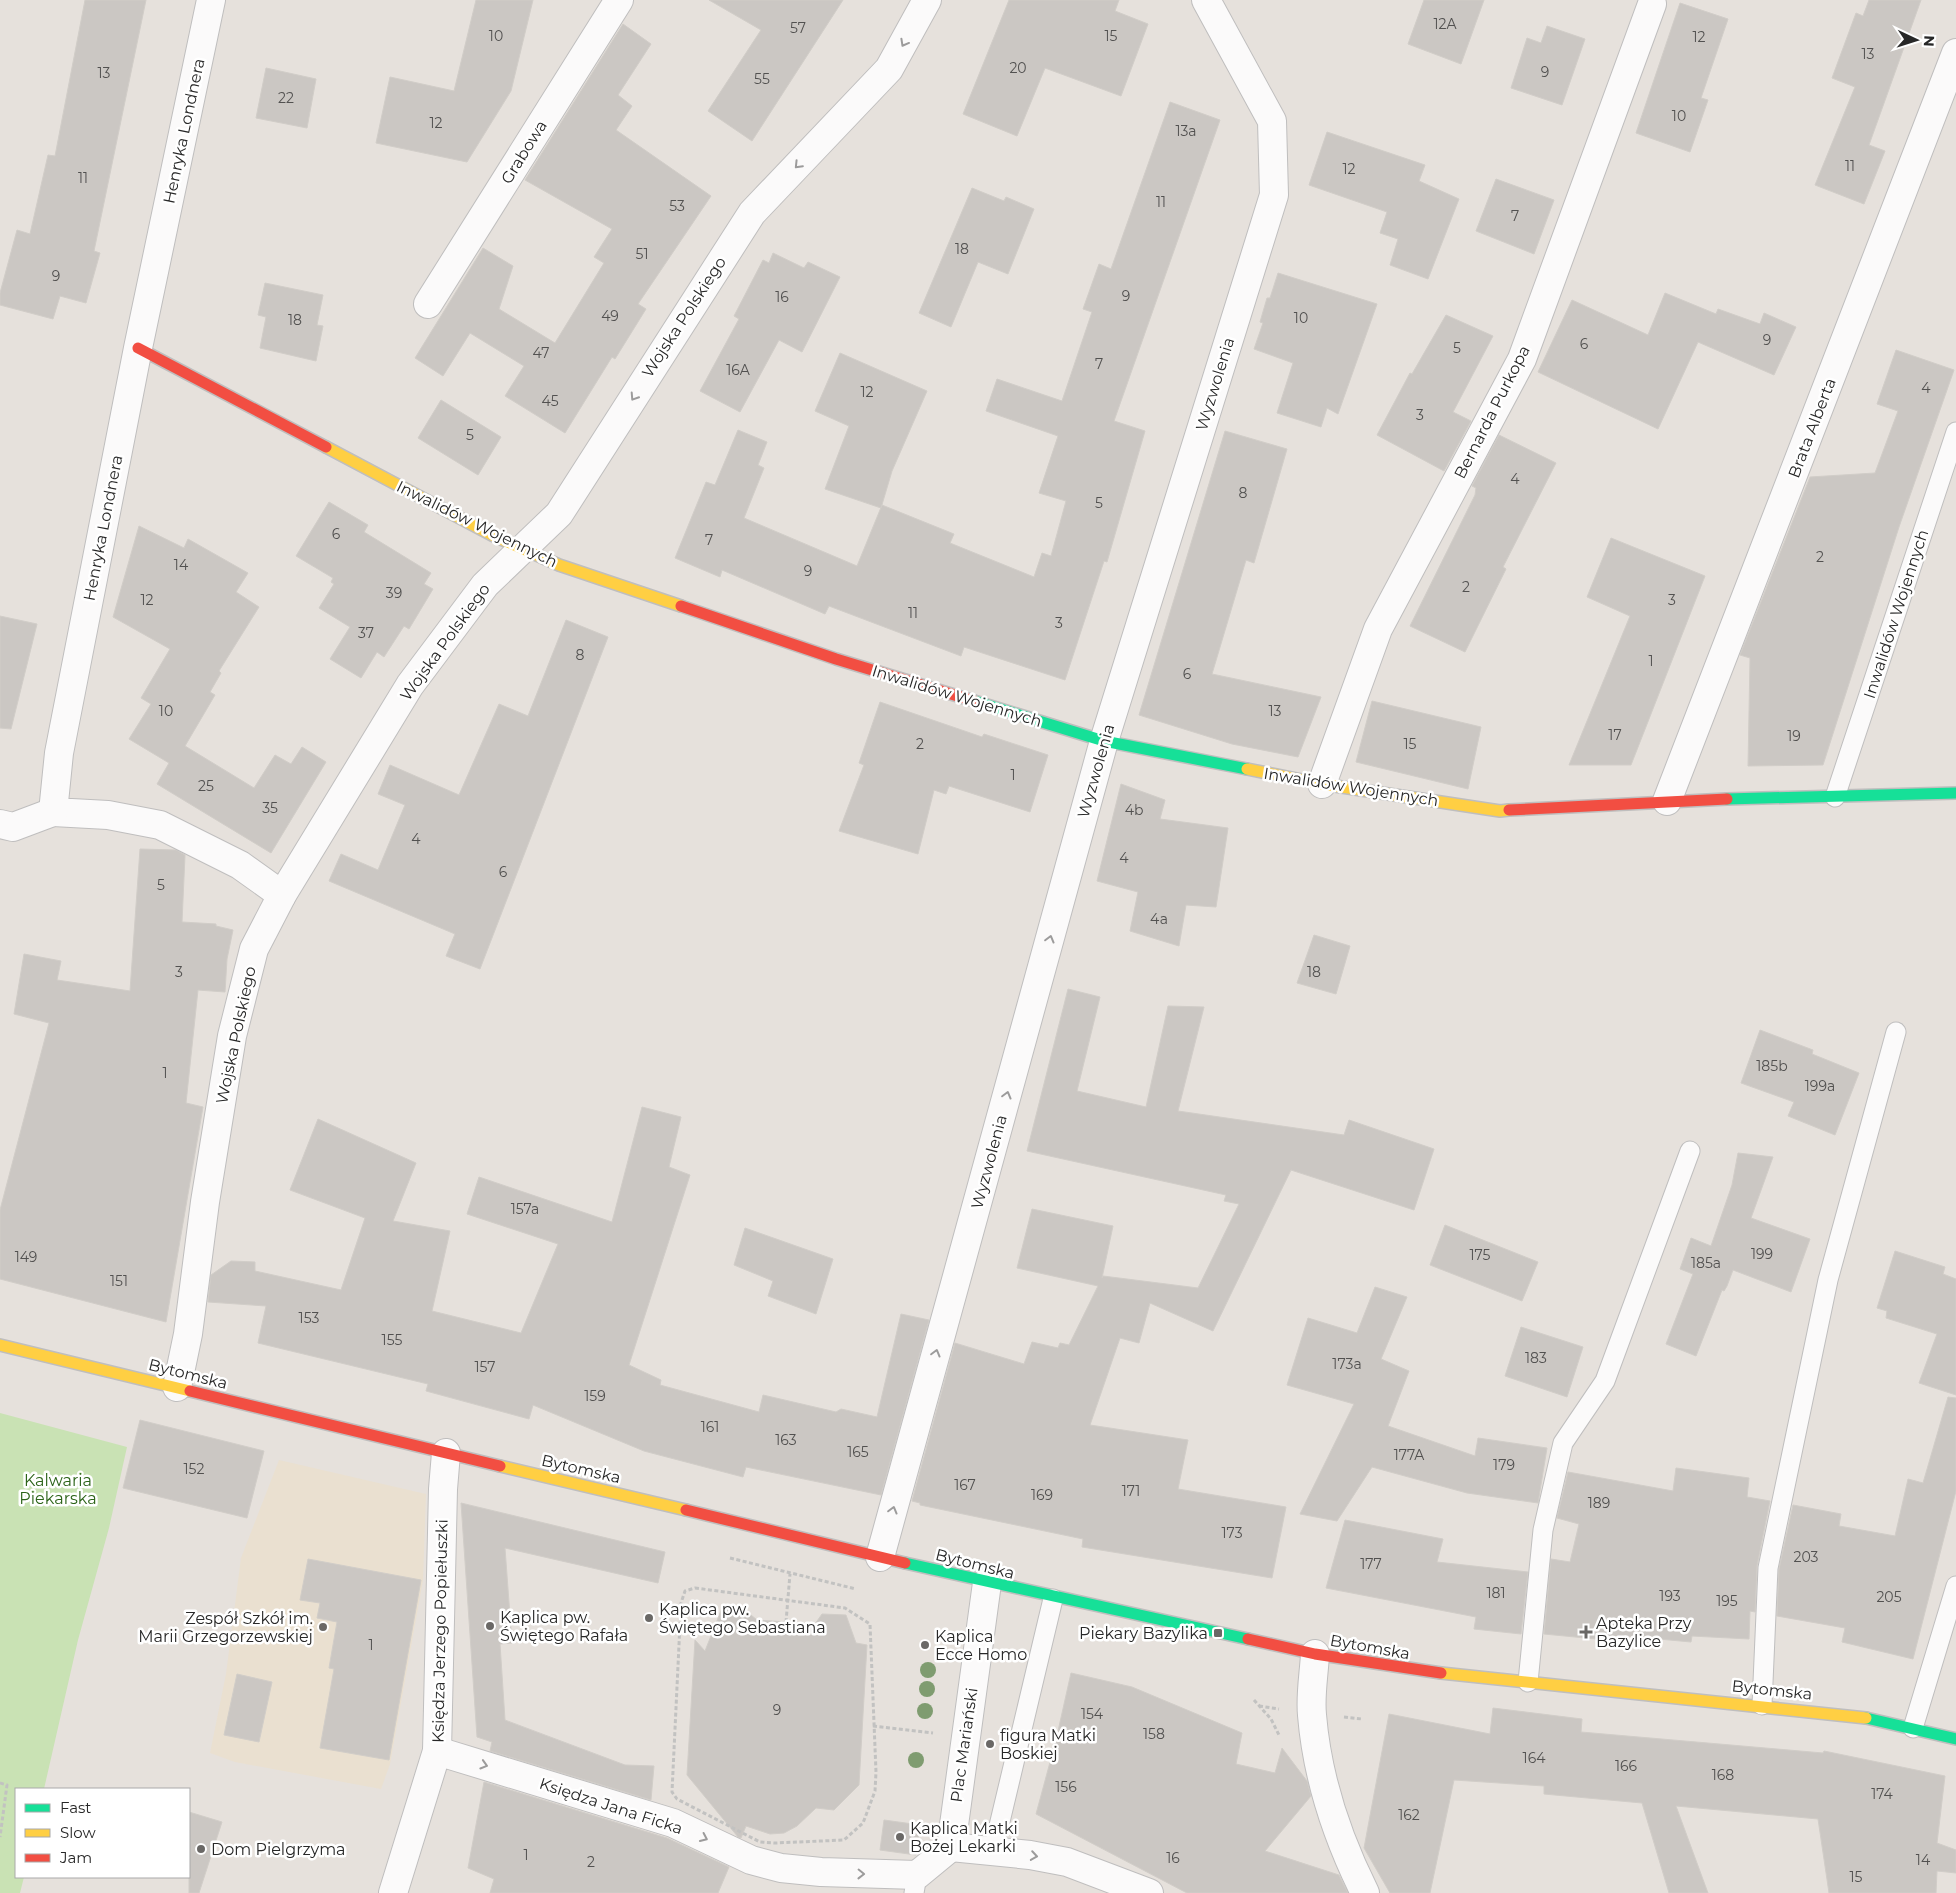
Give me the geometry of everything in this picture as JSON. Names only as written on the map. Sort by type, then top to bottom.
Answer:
[{"type":"street","name":"Henryka Londnera","points":[[53,812],[59,753],[138,348],[211,0]]},
{"type":"street","name":"Grabowa","points":[[428,304],[619,0]]},
{"type":"street","name":"Wojska Polskiego","points":[[177,1387],[188,1334],[205,1202],[232,1036],[254,949],[282,895],[410,685],[485,585],[558,514],[752,213],[889,69],[927,0]]},
{"type":"street","name":"Bernarda Purkopa","points":[[1322,784],[1378,629],[1522,359],[1652,4]]},
{"type":"street","name":"Wyzwolenia","points":[[880,1557],[1104,741],[1274,195],[1272,121],[1215,7]]},
{"type":"street","name":"Brata Alberta","points":[[1667,801],[1956,53]]},
{"type":"street","name":"Inwalidów Wojennych","points":[[138,348],[522,550],[568,568],[836,659],[1104,741],[1322,784],[1500,811],[1667,801],[1956,794]]},
{"type":"street","points":[[0,824],[13,827],[53,812],[108,815],[160,825],[240,865],[282,895]]},
{"type":"street","name":"Bytomska","points":[[0,1345],[987,1584],[1315,1654],[1418,1671],[1859,1716],[1956,1739]]},
{"type":"street","name":"Księdza Jerzego Popiełuszki","points":[[393,1893],[437,1751],[443,1489],[446,1453]]},
{"type":"street","name":"Plac Mariański","points":[[951,1847],[987,1584]]},
{"type":"street","points":[[1315,1654],[1312,1713],[1316,1748],[1348,1860],[1365,1893]]},
{"type":"street","name":"Księdza Jana Ficka","points":[[437,1751],[673,1823],[751,1860],[781,1868],[916,1884],[951,1847]]},
{"type":"street","points":[[951,1847],[1067,1862],[1149,1893]]},
{"type":"lane","name":"Inwalidów Wojennych","points":[[1835,797],[1956,432]]},
{"type":"lane","points":[[1762,1705],[1768,1568],[1828,1280],[1896,1032]]},
{"type":"lane","points":[[1528,1682],[1543,1530],[1563,1443],[1605,1381],[1690,1151]]},
{"type":"lane","points":[[1913,1728],[1956,1586]]},
{"type":"lane","points":[[993,1851],[1052,1599]]},
{"type":"path","points":[[730,1558],[856,1589]]},
{"type":"path","points":[[786,1622],[790,1574]]},
{"type":"path","points":[[695,1588],[788,1602],[845,1608],[870,1624],[876,1772],[875,1791],[863,1823],[844,1840],[775,1844],[760,1842],[677,1799],[672,1792],[680,1613],[684,1591],[695,1588]]},
{"type":"path","points":[[1254,1700],[1271,1719],[1282,1740]]},
{"type":"path","points":[[873,1726],[933,1733]]},
{"type":"path","points":[[0,1783],[8,1786],[0,1837]]},
{"type":"shaded area","name":"Zespół Szkół im. Marii Grzegorzewskiej","points":[[279,1460],[426,1494],[423,1580],[390,1764],[381,1789],[235,1762],[210,1753],[226,1674],[241,1558]]},
{"type":"green space","name":"Kalwaria Piekarska","points":[[0,1413],[127,1447],[109,1528],[78,1640],[44,1788],[15,1788],[15,1878],[24,1878],[20,1893],[0,1893]]},
{"type":"building","points":[[85,0],[146,0],[94,251],[100,253],[86,303],[60,296],[53,319],[0,305],[0,293],[17,230],[30,234],[48,155],[55,156]]},
{"type":"building","points":[[476,0],[533,0],[511,91],[467,162],[376,143],[390,77],[454,91]]},
{"type":"building","points":[[709,0],[843,0],[752,141],[708,111],[761,30]]},
{"type":"building","points":[[1009,0],[1119,0],[1115,11],[1148,24],[1121,96],[1045,68],[1017,136],[963,114]]},
{"type":"building","points":[[1424,0],[1484,0],[1461,64],[1408,44]]},
{"type":"building","points":[[1869,0],[1921,0],[1869,145],[1885,151],[1864,204],[1815,185],[1855,87],[1832,78],[1856,13],[1863,16]]},
{"type":"building","points":[[1680,3],[1728,19],[1701,98],[1708,100],[1690,152],[1636,133]]},
{"type":"building","points":[[623,24],[651,44],[618,95],[632,106],[616,130],[711,196],[638,304],[646,309],[615,359],[612,357],[565,433],[505,396],[524,366],[470,333],[443,376],[415,358],[483,248],[513,266],[499,309],[555,343],[604,263],[594,257],[612,229],[525,180]]},
{"type":"building","points":[[1547,26],[1585,39],[1562,105],[1511,88],[1527,38],[1541,43]]},
{"type":"building","points":[[266,68],[316,79],[307,128],[256,118]]},
{"type":"building","points":[[1170,102],[1220,120],[1114,421],[1145,431],[1107,562],[1104,561],[1065,680],[964,647],[961,656],[829,606],[825,614],[722,570],[720,577],[675,558],[706,482],[715,485],[738,430],[767,442],[758,465],[764,468],[744,518],[857,566],[882,505],[954,534],[950,543],[1034,577],[1042,553],[1051,556],[1066,501],[1039,493],[1058,436],[986,411],[997,379],[1062,401],[1092,312],[1083,309],[1099,264],[1111,269]]},
{"type":"building","points":[[1327,132],[1425,165],[1419,181],[1459,199],[1428,279],[1390,265],[1398,239],[1380,233],[1387,212],[1309,185]]},
{"type":"building","points":[[1496,179],[1554,200],[1534,254],[1476,231]]},
{"type":"building","points":[[972,188],[1004,201],[1006,197],[1034,209],[1008,274],[978,262],[951,327],[919,313]]},
{"type":"building","points":[[773,253],[804,268],[808,262],[840,277],[802,352],[779,340],[740,412],[700,391],[739,319],[734,316],[763,260],[769,263]]},
{"type":"building","points":[[1278,273],[1377,304],[1338,414],[1327,408],[1321,427],[1277,413],[1293,363],[1254,349],[1263,323],[1260,322],[1267,298],[1270,298]]},
{"type":"building","points":[[265,283],[323,295],[317,325],[323,326],[316,361],[260,348],[266,317],[258,315]]},
{"type":"building","points":[[1665,293],[1716,314],[1718,309],[1760,324],[1764,313],[1796,327],[1774,375],[1698,342],[1658,429],[1538,372],[1572,300],[1648,335]]},
{"type":"building","points":[[1446,315],[1493,336],[1453,412],[1471,421],[1444,471],[1377,435],[1410,373],[1412,374]]},
{"type":"building","points":[[1896,350],[1954,370],[1899,527],[1823,765],[1748,766],[1750,658],[1740,655],[1810,477],[1875,473],[1898,411],[1877,404]]},
{"type":"building","points":[[840,353],[927,391],[892,471],[881,508],[825,489],[849,426],[815,411]]},
{"type":"building","points":[[441,400],[501,437],[478,475],[418,438]]},
{"type":"building","points":[[1225,431],[1287,449],[1254,563],[1246,560],[1212,674],[1321,697],[1298,757],[1232,744],[1139,715]]},
{"type":"building","points":[[1499,435],[1556,463],[1503,567],[1506,569],[1465,652],[1410,626],[1475,495],[1476,488],[1472,486]]},
{"type":"building","points":[[329,502],[368,525],[364,532],[431,573],[424,584],[433,589],[409,629],[404,626],[384,657],[377,652],[361,678],[330,659],[350,627],[319,608],[334,584],[331,582],[333,578],[296,556]]},
{"type":"building","points":[[139,526],[184,548],[188,539],[248,573],[236,592],[259,607],[219,671],[221,673],[210,692],[215,695],[185,746],[254,788],[275,755],[291,764],[302,747],[326,762],[271,853],[157,784],[169,763],[129,739],[151,704],[141,698],[170,649],[113,617]]},
{"type":"building","points":[[1611,538],[1705,576],[1631,765],[1569,765],[1630,616],[1587,597]]},
{"type":"building","points":[[0,616],[37,624],[11,729],[0,728]]},
{"type":"building","points":[[566,620],[608,637],[480,969],[446,956],[455,934],[329,881],[341,854],[378,870],[405,805],[378,794],[390,765],[459,795],[499,704],[528,716]]},
{"type":"building","points":[[1372,701],[1481,727],[1468,789],[1356,762]]},
{"type":"building","points":[[880,702],[982,737],[984,734],[1048,755],[1030,812],[949,786],[946,794],[934,790],[918,854],[839,831],[864,765],[859,763]]},
{"type":"building","points":[[1121,784],[1165,800],[1160,819],[1228,828],[1216,907],[1186,905],[1179,946],[1130,931],[1138,892],[1097,881]]},
{"type":"building","points":[[140,849],[176,850],[185,855],[182,922],[216,924],[216,926],[233,930],[227,959],[225,992],[198,990],[186,1103],[203,1107],[166,1322],[0,1279],[0,1210],[49,1023],[14,1014],[24,954],[61,961],[57,980],[130,991]]},
{"type":"building","points":[[1314,935],[1350,946],[1336,994],[1297,983]]},
{"type":"building","points":[[1068,989],[1100,997],[1077,1091],[1146,1107],[1168,1006],[1204,1007],[1178,1111],[1344,1135],[1349,1120],[1434,1149],[1414,1210],[1291,1170],[1213,1331],[1150,1303],[1139,1343],[1120,1338],[1090,1425],[1188,1440],[1178,1489],[1286,1507],[1272,1578],[1082,1547],[1083,1539],[920,1505],[920,1503],[912,1501],[955,1343],[1024,1364],[1032,1342],[1058,1348],[1060,1343],[1069,1345],[1098,1286],[1017,1268],[1032,1209],[1113,1226],[1102,1278],[1103,1276],[1198,1288],[1239,1204],[1224,1201],[1226,1195],[1027,1151]]},
{"type":"building","points":[[1760,1030],[1813,1050],[1812,1054],[1859,1073],[1835,1135],[1788,1116],[1794,1102],[1741,1083]]},
{"type":"building","points":[[642,1107],[681,1117],[669,1167],[690,1175],[629,1365],[661,1380],[660,1385],[759,1412],[763,1395],[836,1412],[841,1409],[877,1417],[901,1314],[929,1320],[881,1495],[746,1467],[743,1477],[644,1451],[533,1405],[529,1419],[426,1391],[428,1384],[258,1343],[266,1306],[208,1302],[211,1275],[231,1261],[255,1262],[255,1271],[341,1290],[365,1218],[290,1190],[318,1119],[416,1163],[393,1221],[450,1231],[432,1311],[521,1333],[558,1244],[467,1214],[479,1177],[612,1222]]},
{"type":"building","points":[[1738,1153],[1773,1157],[1751,1218],[1810,1239],[1791,1292],[1733,1270],[1727,1286],[1724,1291],[1722,1290],[1696,1356],[1666,1344],[1693,1274],[1680,1269],[1691,1238],[1711,1246],[1732,1185]]},
{"type":"building","points":[[1445,1225],[1538,1262],[1522,1301],[1430,1265]]},
{"type":"building","points":[[745,1228],[833,1259],[816,1314],[768,1296],[773,1281],[734,1265]]},
{"type":"building","points":[[1895,1251],[1945,1267],[1943,1274],[1956,1279],[1956,1395],[1919,1383],[1937,1334],[1886,1318],[1887,1311],[1877,1308]]},
{"type":"building","points":[[1375,1287],[1407,1297],[1381,1359],[1409,1371],[1388,1426],[1475,1456],[1478,1438],[1547,1448],[1538,1503],[1467,1493],[1372,1467],[1337,1521],[1300,1514],[1354,1404],[1287,1385],[1308,1318],[1357,1333]]},
{"type":"building","points":[[1521,1327],[1583,1347],[1567,1397],[1505,1376]]},
{"type":"building","points":[[1948,1397],[1956,1398],[1956,1491],[1913,1659],[1842,1642],[1845,1628],[1777,1616],[1779,1569],[1793,1505],[1841,1514],[1839,1526],[1895,1536],[1908,1479],[1923,1483]]},
{"type":"building","points":[[140,1420],[264,1451],[247,1518],[123,1488]]},
{"type":"building","points":[[1676,1468],[1749,1478],[1747,1497],[1770,1501],[1757,1566],[1755,1612],[1750,1611],[1749,1639],[1692,1636],[1691,1642],[1627,1636],[1627,1642],[1544,1634],[1551,1559],[1570,1562],[1579,1524],[1557,1518],[1568,1472],[1673,1491]]},
{"type":"building","points":[[461,1503],[665,1552],[658,1583],[505,1548],[512,1643],[500,1644],[505,1720],[625,1765],[654,1766],[651,1800],[490,1751],[492,1742],[477,1737]]},
{"type":"building","points":[[1345,1520],[1443,1539],[1437,1562],[1528,1572],[1521,1634],[1474,1629],[1476,1617],[1326,1588]]},
{"type":"building","points":[[308,1559],[421,1580],[389,1760],[320,1748],[334,1669],[329,1668],[337,1622],[317,1618],[320,1603],[300,1600]]},
{"type":"building","points":[[722,1608],[745,1610],[757,1620],[815,1624],[822,1614],[846,1615],[856,1643],[867,1645],[859,1785],[834,1810],[816,1808],[797,1826],[784,1833],[770,1834],[746,1826],[741,1838],[738,1837],[687,1775],[695,1640],[705,1651]]},
{"type":"building","points":[[1071,1673],[1132,1687],[1242,1733],[1236,1764],[1275,1773],[1282,1748],[1307,1781],[1311,1796],[1265,1851],[1339,1875],[1348,1893],[1187,1893],[1036,1814],[1056,1740]]},
{"type":"building","points":[[237,1674],[272,1682],[259,1742],[224,1735]]},
{"type":"building","points":[[1493,1708],[1582,1719],[1581,1732],[1823,1753],[1824,1751],[1945,1776],[1937,1843],[1956,1850],[1956,1873],[1937,1871],[1936,1893],[1829,1893],[1818,1819],[1676,1806],[1708,1893],[1669,1893],[1642,1803],[1544,1794],[1544,1786],[1454,1780],[1430,1893],[1390,1893],[1364,1848],[1389,1714],[1490,1734]]},
{"type":"building","points":[[484,1782],[667,1838],[729,1867],[718,1893],[490,1893],[494,1879],[468,1868]]},
{"type":"building","points":[[190,1812],[222,1822],[199,1893],[189,1893]]},
{"type":"building","name":"Kaplica Matki Bożej Lekarki","points":[[884,1820],[920,1825],[916,1855],[880,1850]]},
{"type":"traffic: fast","points":[[974,701],[1104,741],[1247,769]]},
{"type":"traffic: fast","points":[[1727,799],[1956,793]]},
{"type":"traffic: fast","points":[[905,1563],[1248,1639]]},
{"type":"traffic: fast","points":[[1866,1718],[1956,1739]]},
{"type":"traffic: slow","points":[[326,447],[492,535],[559,565],[681,606]]},
{"type":"traffic: slow","points":[[1247,769],[1322,784],[1500,811],[1509,810]]},
{"type":"traffic: slow","points":[[0,1345],[190,1391]]},
{"type":"traffic: slow","points":[[500,1466],[686,1510]]},
{"type":"traffic: slow","points":[[1441,1673],[1866,1718]]},
{"type":"traffic: jam","points":[[138,348],[326,447]]},
{"type":"traffic: jam","points":[[681,606],[836,659],[974,701]]},
{"type":"traffic: jam","points":[[1509,810],[1727,799]]},
{"type":"traffic: jam","points":[[190,1391],[500,1466]]},
{"type":"traffic: jam","points":[[686,1510],[905,1563]]},
{"type":"traffic: jam","points":[[1248,1639],[1315,1654],[1441,1673]]},
{"type":"place","name":"Kaplica pw. Świętego Sebastiana","points":[[649,1618]]},
{"type":"place","name":"Kaplica pw. Świętego Rafała","points":[[490,1626]]},
{"type":"place","name":"Zespół Szkół im. Marii Grzegorzewskiej","points":[[323,1627]]},
{"type":"place","name":"Apteka Przy Bazylice","points":[[1586,1632]]},
{"type":"place","name":"Piekary Bazylika","points":[[1218,1633]]},
{"type":"place","name":"Kaplica Ecce Homo","points":[[925,1645]]},
{"type":"place","name":"figura Matki Boskiej","points":[[990,1744]]},
{"type":"place","name":"Kaplica Matki Bożej Lekarki","points":[[900,1837]]},
{"type":"place","name":"Dom Pielgrzyma","points":[[201,1849]]}]
